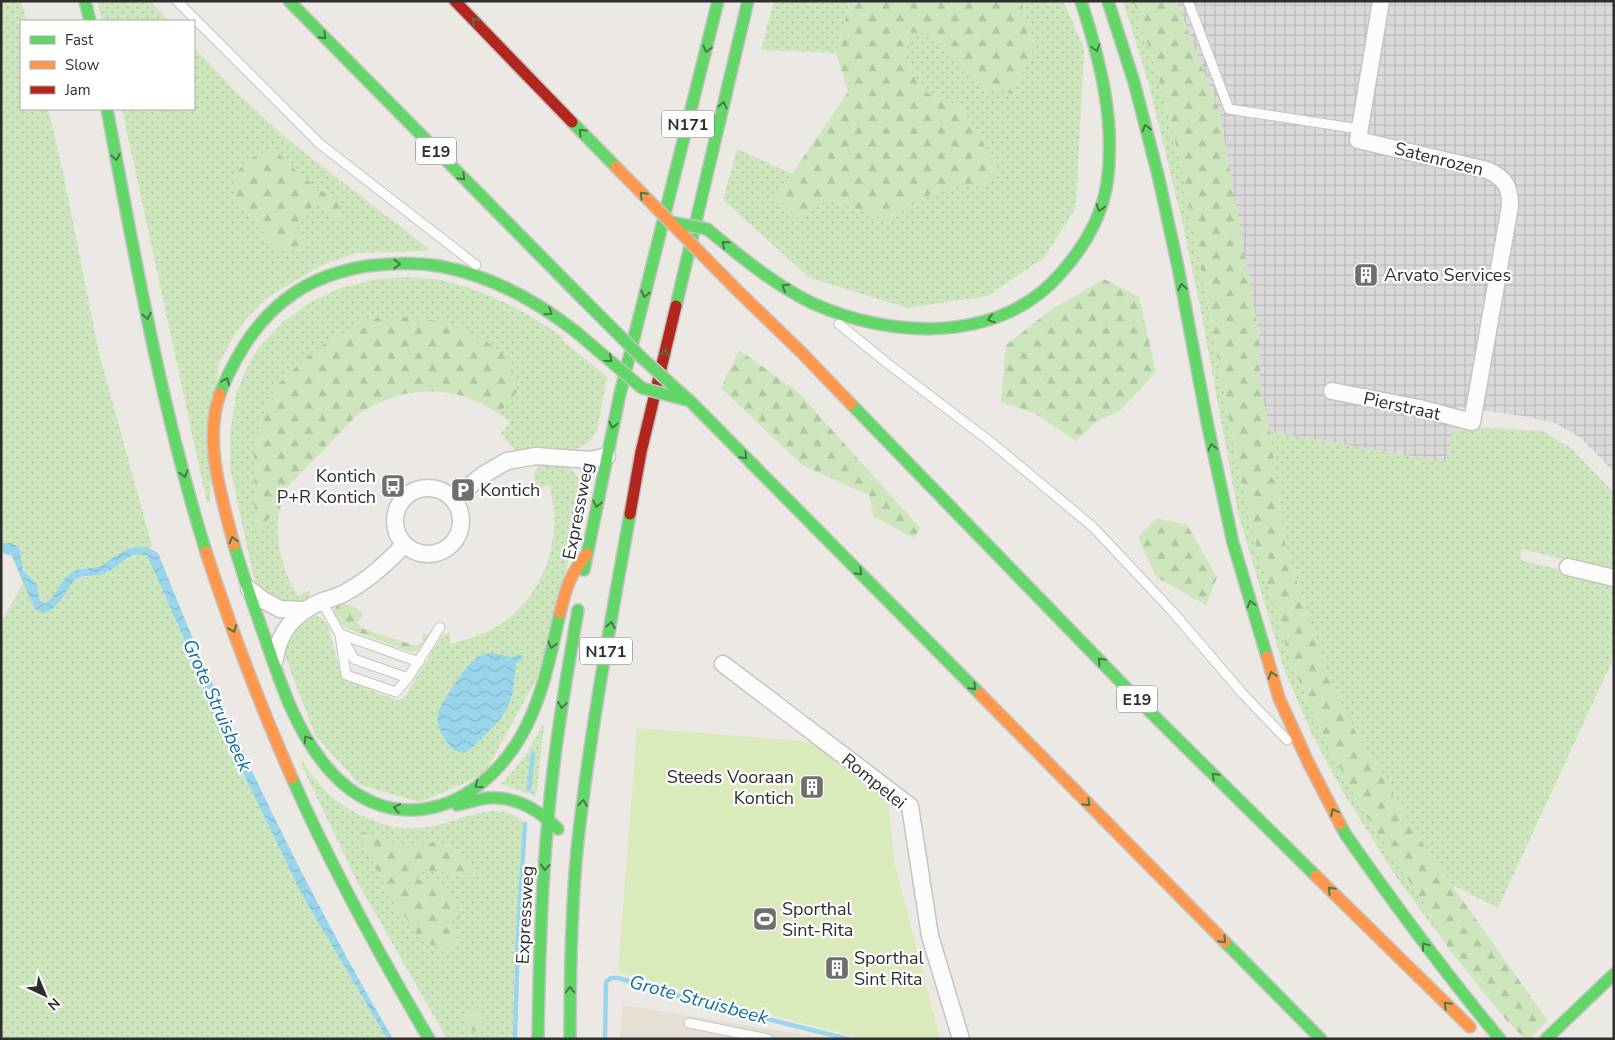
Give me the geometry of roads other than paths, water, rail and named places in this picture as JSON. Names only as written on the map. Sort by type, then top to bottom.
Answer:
[{"type":"main road","points":[[85,1],[90,20]]},
{"type":"main road","name":"E19","points":[[289,1],[642,358],[690,401],[1321,1039]]},
{"type":"main road","name":"E19","points":[[455,1],[736,289],[801,352],[1140,702],[1474,1032]]},
{"type":"main road","name":"Expressweg","points":[[582,582],[611,456],[622,385],[718,1]]},
{"type":"main road","name":"N171","points":[[570,1039],[570,956],[577,851],[595,713],[637,452],[748,1]]},
{"type":"main road","points":[[735,55],[758,1]]},
{"type":"main road","points":[[670,222],[707,229],[743,260],[782,286],[813,303],[846,316],[888,327],[927,330],[961,327],[1016,310],[1052,285],[1067,270],[1085,242],[1099,213],[1107,184],[1110,147],[1109,114],[1099,57],[1081,1]]},
{"type":"main road","points":[[1108,1],[1134,82],[1158,175],[1233,543],[1279,698],[1308,762],[1346,835],[1398,910],[1464,996],[1500,1038]]},
{"type":"main road","points":[[107,110],[154,351],[169,417],[197,522],[226,613],[276,742],[316,829],[360,917],[429,1039]]},
{"type":"main road","points":[[587,554],[571,576],[537,702],[521,738],[503,763],[490,776],[470,791],[445,805],[432,809],[416,811],[391,808],[370,802],[337,778],[315,752],[301,730],[274,665],[246,587],[228,523],[214,452],[218,401],[234,364],[259,325],[290,294],[324,276],[348,269],[386,264],[420,263],[456,270],[504,287],[535,302],[575,331],[642,388],[690,401]]},
{"type":"main road","name":"Expressweg","points":[[538,1039],[540,955],[548,818],[563,697],[579,601]]},
{"type":"main road","points":[[445,805],[458,805],[490,798],[508,799],[548,818],[577,851]]},
{"type":"main road","points":[[1546,1039],[1614,974]]},
{"type":"street","points":[[1359,129],[1381,1]]},
{"type":"street","name":"Satenrozen","points":[[1359,129],[1358,140],[1487,170],[1501,178],[1508,189],[1510,206],[1472,422]]},
{"type":"street","name":"Pierstraat","points":[[1332,391],[1419,408],[1472,422]]},
{"type":"street","points":[[453,499],[483,476],[507,461],[536,456],[591,460],[611,456]]},
{"type":"street","points":[[433,488],[444,492],[453,499],[461,517],[460,532],[451,546],[441,552],[430,554],[416,552],[404,545],[395,530],[394,518],[404,497],[412,491],[433,488]]},
{"type":"street","points":[[274,665],[282,633],[304,610],[347,592],[381,569],[404,545]]},
{"type":"street","points":[[1568,567],[1614,578]]},
{"type":"street","points":[[246,587],[263,600],[280,609],[304,610]]},
{"type":"street","name":"Rompelei","points":[[723,664],[910,806],[930,936],[961,1039]]},
{"type":"lane","points":[[176,1],[320,144],[504,287]]},
{"type":"lane","points":[[1188,1],[1230,109],[1359,129]]},
{"type":"lane","points":[[813,303],[887,364],[992,443],[1093,527],[1172,611],[1243,694],[1308,762]]},
{"type":"lane","points":[[322,602],[354,659],[408,678]]},
{"type":"lane","points":[[340,634],[346,675],[396,692],[420,662],[440,628]]},
{"type":"lane","points":[[340,634],[420,662]]},
{"type":"lane","points":[[689,1023],[768,1039]]},
{"type":"water","points":[[1,543],[11,543],[19,547],[23,570],[36,583],[40,600],[44,604],[72,572],[99,567],[132,548],[151,549],[158,553],[210,678],[266,800],[327,921],[393,1039],[387,1039],[301,893],[238,762],[148,557],[136,555],[103,574],[76,579],[58,604],[46,612],[40,612],[34,608],[12,556],[1,552]]},
{"type":"water","points":[[489,653],[511,658],[520,654],[523,658],[516,664],[513,692],[507,709],[499,721],[466,752],[455,751],[448,744],[440,729],[438,714],[443,702],[471,662]]},
{"type":"waterway","points":[[529,789],[533,753]]},
{"type":"waterway","points":[[515,1039],[518,935],[525,824]]},
{"type":"waterway","name":"Grote Struisbeek","points":[[605,1039],[606,982],[611,978],[618,978],[703,1003],[848,1039]]},
{"type":"place","name":"Arvato Services","points":[[1366,275]]},
{"type":"place","name":"Kontich P+R Kontich","points":[[393,486]]},
{"type":"place","name":"Kontich","points":[[463,490]]},
{"type":"place","name":"Steeds Vooraan Kontich","points":[[812,787]]},
{"type":"place","name":"Sporthal Sint-Rita","points":[[765,919]]},
{"type":"place","name":"Sporthal Sint Rita","points":[[837,968]]}]
